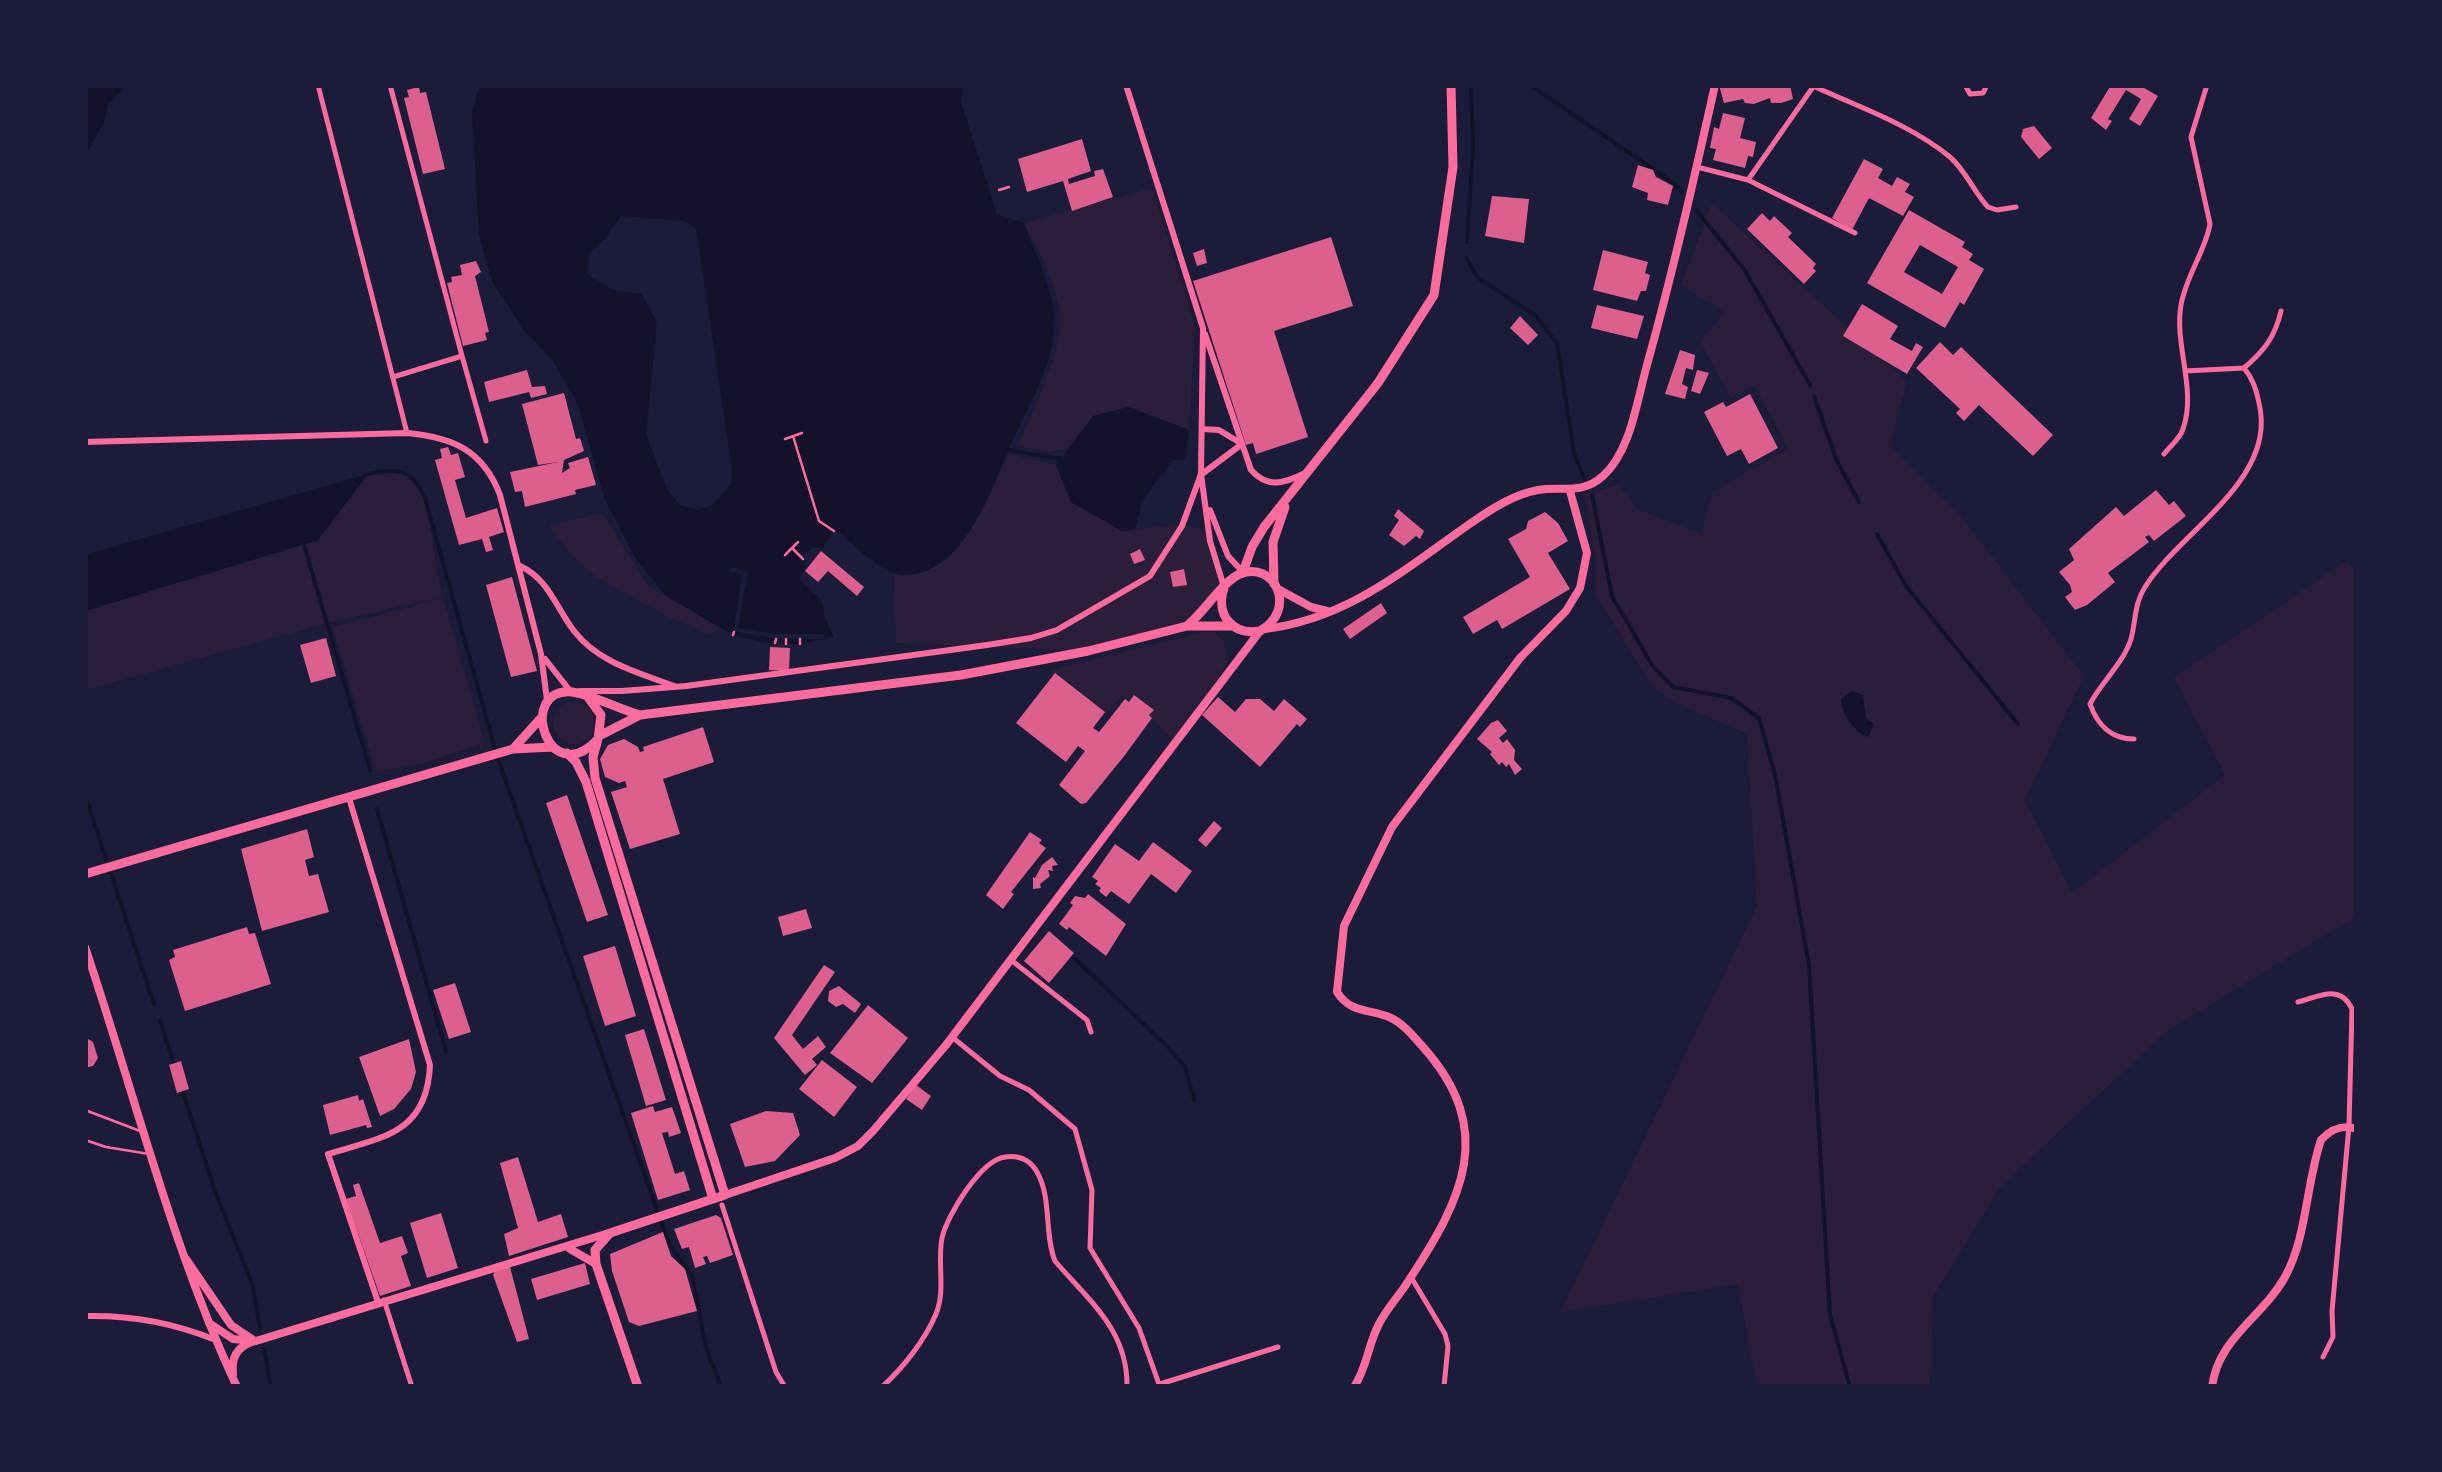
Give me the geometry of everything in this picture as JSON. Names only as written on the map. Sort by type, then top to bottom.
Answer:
[{"type":"main road","points":[[1187,626],[1243,572],[1252,547],[1306,472],[1378,384],[1434,294],[1453,167],[1451,85]]},
{"type":"main road","points":[[567,753],[590,748],[598,738],[640,715],[962,675],[1088,651],[1187,626],[1231,626],[1245,632],[1289,626],[1375,592],[1490,510],[1541,489],[1570,491],[1590,486],[1605,475],[1619,454],[1672,276],[1714,85]]},
{"type":"main road","points":[[1354,1387],[1378,1324],[1411,1278],[1462,1186],[1467,1154],[1464,1121],[1443,1069],[1407,1029],[1385,1016],[1342,1001],[1337,992],[1344,926],[1402,812],[1458,745],[1520,658],[1566,611],[1580,588],[1587,553],[1570,491]]},
{"type":"main road","points":[[235,1382],[234,1357],[239,1349],[256,1341],[720,1200],[858,1146],[952,1037],[1263,630],[1278,616],[1274,542],[1289,495]]},
{"type":"main road","points":[[1243,572],[1260,574],[1311,607],[1327,611]]},
{"type":"main road","points":[[1224,588],[1221,608],[1231,626]]},
{"type":"main road","points":[[510,750],[542,718],[547,705],[572,692],[640,715]]},
{"type":"main road","points":[[588,697],[601,715],[593,757],[595,778],[720,1200]]},
{"type":"main road","points":[[542,718],[546,739],[553,748]]},
{"type":"main road","points":[[85,878],[96,871],[510,750],[553,748],[567,753],[586,782],[720,1200]]},
{"type":"main road","points":[[85,947],[180,1249],[206,1320],[235,1382]]},
{"type":"main road","points":[[2212,1387],[2214,1370],[2225,1347],[2286,1276],[2321,1140],[2333,1129],[2353,1128]]},
{"type":"main road","points":[[610,1232],[595,1250],[596,1264],[638,1387]]},
{"type":"main road","points":[[561,1248],[575,1249],[596,1264]]},
{"type":"main road","points":[[180,1249],[230,1325],[256,1341]]},
{"type":"main road","points":[[206,1320],[233,1339],[256,1341]]},
{"type":"street","points":[[318,85],[407,433]]},
{"type":"street","points":[[390,85],[486,442]]},
{"type":"street","points":[[1126,85],[1251,470],[1263,480],[1284,483],[1306,472]]},
{"type":"street","points":[[1748,180],[1813,85],[1887,118],[1932,144],[1953,160],[1988,207],[2016,207]]},
{"type":"street","points":[[1965,85],[1970,94],[1977,96],[1986,85]]},
{"type":"street","points":[[2164,454],[2182,433],[2187,413],[2185,371],[2178,340],[2181,306],[2210,224],[2191,137],[2207,85]]},
{"type":"street","points":[[1697,166],[1748,180],[1855,233]]},
{"type":"street","points":[[2185,371],[2244,368],[2275,334],[2281,311]]},
{"type":"street","points":[[1203,328],[1201,474],[1210,541],[1224,588]]},
{"type":"street","points":[[393,377],[462,356]]},
{"type":"street","points":[[2134,739],[2121,740],[2106,730],[2095,718],[2090,704],[2117,668],[2131,638],[2134,610],[2145,586],[2220,507],[2251,462],[2261,412],[2252,377],[2244,368]]},
{"type":"street","points":[[1202,429],[1220,430],[1242,444]]},
{"type":"street","points":[[85,442],[407,433],[440,436],[457,444],[488,472],[500,495],[541,654],[547,705]]},
{"type":"street","points":[[541,654],[572,692],[675,687],[987,644],[1057,630],[1150,576],[1182,526],[1201,474],[1242,444]]},
{"type":"street","points":[[1206,500],[1228,556],[1243,572]]},
{"type":"street","points":[[519,566],[538,576],[575,632],[604,658],[675,687]]},
{"type":"street","points":[[348,798],[425,1043],[430,1082],[422,1106],[406,1126],[328,1154],[412,1387]]},
{"type":"street","points":[[1011,960],[1087,1020],[1090,1032]]},
{"type":"street","points":[[2298,1002],[2334,992],[2350,1002],[2353,1020],[2353,1128],[2332,1310],[2333,1337],[2322,1357]]},
{"type":"street","points":[[952,1037],[1000,1076],[1029,1090],[1075,1129],[1092,1190],[1090,1248],[1139,1328],[1160,1385],[1278,1348]]},
{"type":"street","points":[[882,1387],[903,1366],[937,1312],[942,1235],[980,1170],[994,1159],[1008,1156],[1030,1163],[1039,1175],[1054,1261],[1102,1312],[1118,1336],[1127,1387]]},
{"type":"street","points":[[720,1200],[785,1387]]},
{"type":"street","points":[[1411,1278],[1446,1334],[1444,1387]]},
{"type":"street","points":[[85,1316],[163,1322],[214,1339]]},
{"type":"lane","points":[[85,1110],[146,1134]]},
{"type":"lane","points":[[85,1140],[106,1148],[150,1154]]},
{"type":"path","points":[[999,190],[1009,188]]},
{"type":"path","points":[[785,439],[802,433]]},
{"type":"path","points":[[793,436],[819,520],[834,532]]},
{"type":"path","points":[[785,555],[798,542]]},
{"type":"path","points":[[792,548],[803,559]]},
{"type":"shaded area","points":[[85,85],[128,85],[108,104],[104,123],[85,156]]},
{"type":"shaded area","points":[[480,85],[963,85],[961,102],[997,214],[1024,223],[1053,305],[1054,332],[1043,376],[984,505],[960,545],[927,571],[906,575],[888,571],[837,531],[833,532],[822,549],[813,547],[804,555],[806,567],[799,579],[822,601],[834,637],[800,644],[762,642],[733,635],[665,595],[636,559],[605,500],[578,405],[553,361],[523,329],[492,281],[479,235],[472,113]],"holes":[[[621,216],[684,221],[696,228],[732,470],[731,485],[711,506],[696,510],[680,505],[667,489],[646,435],[657,322],[642,294],[613,290],[587,274],[590,252]]]},
{"type":"shaded area","points":[[1152,188],[1195,326],[1189,430],[1128,407],[1093,416],[1068,449],[1048,452],[1018,446],[1051,366],[1060,319],[1052,281],[1024,223]]},
{"type":"shaded area","points":[[1712,203],[1907,382],[1889,446],[1961,516],[2084,676],[2025,800],[2072,893],[2225,775],[2174,678],[2347,560],[2357,572],[2357,916],[2167,1031],[2000,1187],[1933,1297],[1930,1387],[1757,1387],[1738,1284],[1560,1313],[1757,906],[1747,734],[1677,703],[1652,686],[1595,594],[1595,556],[1584,494],[1618,485],[1639,510],[1701,534],[1713,492],[1788,448],[1754,385],[1731,399],[1700,341],[1725,312],[1681,285]]},
{"type":"shaded area","points":[[1128,407],[1189,430],[1185,459],[1173,460],[1142,501],[1135,530],[1122,531],[1071,502],[1056,465],[1093,416]]},
{"type":"shaded area","points":[[1008,454],[1056,465],[1071,502],[1122,531],[1186,524],[1206,532],[1224,588],[1187,626],[1088,651],[896,643],[894,574],[915,574],[952,553],[980,514]]},
{"type":"shaded area","points":[[394,469],[416,480],[425,498],[442,597],[332,622],[85,690],[85,611],[318,540],[368,474]]},
{"type":"shaded area","points":[[368,474],[318,540],[85,611],[85,555]]},
{"type":"shaded area","points":[[602,513],[649,587],[721,628],[710,634],[669,617],[596,577],[572,556],[549,525]]},
{"type":"shaded area","points":[[443,598],[485,743],[420,764],[376,772],[333,627]]},
{"type":"shaded area","points":[[1212,630],[1224,641],[1227,664],[1176,743],[1122,695],[1103,718],[1048,671]]},
{"type":"shaded area","points":[[1852,691],[1863,695],[1866,718],[1874,724],[1868,737],[1854,727],[1843,710],[1841,699]]},
{"type":"shaded area","points":[[574,702],[589,708],[595,723],[589,738],[574,744],[559,738],[553,723],[559,708]]},
{"type":"pier","points":[[731,567],[748,572],[738,628],[777,634],[824,634],[824,639],[776,639],[733,631],[742,575],[730,571]]},
{"type":"building","points":[[1719,85],[1790,85],[1793,99],[1781,103],[1771,103],[1770,98],[1754,104],[1743,99],[1724,103]]},
{"type":"building","points":[[2111,85],[2139,85],[2158,96],[2140,126],[2129,119],[2141,99],[2126,90],[2108,119],[2112,121],[2106,130],[2091,118]]},
{"type":"building","points":[[419,87],[420,93],[426,92],[445,169],[423,174],[404,98],[409,97],[407,90]]},
{"type":"building","points":[[1723,113],[1745,118],[1740,138],[1756,142],[1753,157],[1748,156],[1745,168],[1713,160],[1716,149],[1710,148],[1714,127],[1719,129]]},
{"type":"building","points":[[2034,126],[2052,148],[2039,159],[2021,137],[2023,129]]},
{"type":"building","points":[[1082,139],[1091,171],[1068,179],[1069,184],[1095,176],[1094,171],[1103,169],[1113,197],[1072,211],[1063,181],[1027,192],[1018,159]]},
{"type":"building","points":[[1864,159],[1883,169],[1878,178],[1892,186],[1897,177],[1910,184],[1905,192],[1914,197],[1903,216],[1869,198],[1852,230],[1832,218]]},
{"type":"building","points":[[1638,165],[1653,170],[1656,177],[1673,186],[1668,205],[1647,200],[1648,193],[1632,187]]},
{"type":"building","points":[[1492,196],[1529,199],[1524,243],[1485,236]]},
{"type":"building","points":[[1909,210],[1965,242],[1962,247],[1973,254],[1969,260],[1984,269],[1964,305],[1960,302],[1945,328],[1867,283]],"holes":[[[1920,245],[1958,267],[1942,294],[1904,272]]]},
{"type":"building","points":[[1762,213],[1770,221],[1774,216],[1792,233],[1788,237],[1816,264],[1816,271],[1804,284],[1747,229]]},
{"type":"building","points":[[1331,237],[1353,306],[1274,331],[1308,437],[1256,454],[1253,443],[1246,445],[1193,281]]},
{"type":"building","points":[[1204,249],[1207,263],[1197,266],[1193,253]]},
{"type":"building","points":[[1603,250],[1648,262],[1646,291],[1641,291],[1637,301],[1593,290]]},
{"type":"building","points":[[476,261],[481,272],[475,276],[489,332],[485,333],[487,340],[463,346],[447,283],[452,282],[451,277],[462,275],[460,265]]},
{"type":"building","points":[[1862,304],[1898,326],[1890,339],[1912,351],[1916,343],[1923,347],[1907,374],[1843,336]]},
{"type":"building","points":[[1597,305],[1644,316],[1637,339],[1591,328]]},
{"type":"building","points":[[1520,316],[1538,335],[1528,345],[1510,328]]},
{"type":"building","points":[[1940,342],[1953,355],[1961,347],[2053,435],[2033,456],[1979,405],[1964,421],[1956,413],[1960,409],[1916,368]]},
{"type":"building","points":[[1680,350],[1695,355],[1693,370],[1686,368],[1682,384],[1688,387],[1685,399],[1665,394]]},
{"type":"building","points":[[527,370],[532,387],[545,386],[547,394],[531,398],[529,392],[489,402],[484,382]]},
{"type":"building","points":[[1697,370],[1709,373],[1700,394],[1691,391]]},
{"type":"building","points":[[564,393],[576,439],[580,438],[584,451],[564,460],[562,473],[570,468],[568,463],[588,457],[596,485],[525,507],[522,491],[515,492],[510,472],[558,462],[538,465],[522,404]]},
{"type":"building","points":[[1750,394],[1778,448],[1749,464],[1741,449],[1727,456],[1704,412],[1723,402],[1726,407]]},
{"type":"building","points":[[448,447],[451,455],[458,453],[465,477],[455,480],[466,518],[497,508],[504,532],[489,537],[493,550],[486,552],[482,539],[459,545],[435,460],[442,458],[440,449]]},
{"type":"building","points":[[2156,490],[2169,505],[2174,501],[2186,516],[2154,541],[2149,535],[2145,537],[2149,542],[2108,573],[2115,582],[2075,610],[2065,597],[2072,592],[2070,585],[2059,572],[2074,560],[2069,549],[2116,507],[2124,516]]},
{"type":"building","points":[[1398,509],[1424,531],[1420,539],[1416,536],[1404,546],[1389,535],[1399,520],[1394,516]]},
{"type":"building","points":[[1545,512],[1558,523],[1568,541],[1548,553],[1570,589],[1502,629],[1497,620],[1473,634],[1463,617],[1530,577],[1508,539]]},
{"type":"building","points":[[1140,549],[1145,560],[1134,564],[1130,554]]},
{"type":"building","points":[[821,551],[864,587],[857,596],[828,571],[818,582],[805,571]]},
{"type":"building","points":[[1184,569],[1187,585],[1173,587],[1170,572]]},
{"type":"building","points":[[512,577],[537,671],[511,677],[486,585]]},
{"type":"building","points":[[1381,603],[1387,613],[1350,639],[1343,629]]},
{"type":"building","points":[[326,638],[336,676],[311,683],[300,645]]},
{"type":"building","points":[[770,647],[790,648],[789,671],[769,670]]},
{"type":"building","points":[[1055,673],[1105,712],[1093,728],[1099,732],[1125,699],[1129,702],[1134,695],[1154,710],[1125,755],[1086,803],[1081,804],[1059,785],[1085,751],[1078,746],[1066,762],[1016,723]]},
{"type":"building","points":[[1218,697],[1235,712],[1246,699],[1260,699],[1274,711],[1284,699],[1307,719],[1300,727],[1297,724],[1260,767],[1202,715]]},
{"type":"building","points":[[1498,720],[1507,731],[1499,738],[1503,743],[1507,739],[1515,750],[1514,760],[1522,769],[1515,775],[1509,764],[1499,765],[1492,752],[1477,739]]},
{"type":"building","points":[[703,727],[714,762],[663,779],[680,834],[630,849],[611,792],[627,787],[625,781],[619,783],[605,777],[600,759],[608,745],[624,739],[640,752],[643,747]]},
{"type":"building","points":[[567,795],[608,915],[587,922],[546,803]]},
{"type":"building","points":[[1214,821],[1222,828],[1206,847],[1198,840]]},
{"type":"building","points":[[307,829],[314,857],[305,860],[309,876],[318,874],[329,912],[262,931],[241,849]]},
{"type":"building","points":[[1030,832],[1046,848],[1011,892],[1014,894],[1003,909],[986,895]]},
{"type":"building","points":[[1153,842],[1192,871],[1176,893],[1151,874],[1129,904],[1111,891],[1106,897],[1099,891],[1101,888],[1095,884],[1098,881],[1092,877],[1115,844],[1139,861]]},
{"type":"building","points":[[1052,857],[1058,865],[1052,866],[1053,871],[1048,870],[1050,876],[1040,884],[1041,888],[1033,889],[1033,877]]},
{"type":"building","points":[[1088,894],[1126,924],[1106,956],[1069,927],[1067,930],[1059,924],[1075,896],[1085,898]]},
{"type":"building","points":[[806,909],[812,928],[783,936],[778,917]]},
{"type":"building","points":[[247,927],[249,934],[255,933],[271,984],[185,1011],[169,960],[175,957],[173,950]]},
{"type":"building","points":[[1049,931],[1074,953],[1049,983],[1024,961]]},
{"type":"building","points":[[615,946],[636,1016],[605,1026],[583,956]]},
{"type":"building","points":[[824,965],[835,972],[792,1035],[803,1049],[818,1036],[826,1047],[812,1059],[817,1065],[805,1075],[774,1038]]},
{"type":"building","points":[[455,983],[471,1032],[449,1039],[433,990]]},
{"type":"building","points":[[839,986],[861,1004],[855,1013],[843,1004],[836,1007],[828,1001],[829,991]]},
{"type":"building","points":[[868,1005],[908,1038],[872,1083],[830,1053]]},
{"type":"building","points":[[644,1029],[666,1100],[646,1106],[625,1035]]},
{"type":"building","points":[[85,1037],[93,1042],[98,1058],[93,1066],[85,1068]]},
{"type":"building","points":[[409,1039],[416,1072],[411,1089],[394,1109],[380,1116],[359,1057]]},
{"type":"building","points":[[822,1060],[857,1087],[834,1117],[799,1089]]},
{"type":"building","points":[[181,1061],[189,1089],[177,1093],[169,1065]]},
{"type":"building","points":[[916,1085],[931,1096],[922,1110],[906,1099]]},
{"type":"building","points":[[358,1095],[372,1127],[366,1125],[330,1135],[323,1105]]},
{"type":"building","points":[[653,1106],[655,1112],[672,1107],[681,1133],[669,1137],[668,1132],[662,1133],[675,1174],[684,1171],[690,1190],[658,1200],[631,1113]]},
{"type":"building","points":[[766,1111],[793,1113],[800,1135],[775,1161],[745,1167],[730,1124]]},
{"type":"building","points":[[518,1157],[538,1222],[561,1214],[568,1237],[509,1256],[504,1234],[518,1228],[500,1163]]},
{"type":"building","points":[[359,1183],[380,1243],[402,1236],[408,1253],[401,1256],[411,1286],[380,1296],[346,1199],[356,1196],[353,1185]]},
{"type":"building","points":[[441,1213],[458,1268],[427,1278],[410,1223]]},
{"type":"building","points":[[716,1215],[721,1218],[733,1255],[710,1263],[707,1256],[703,1257],[706,1264],[695,1268],[689,1247],[682,1249],[674,1229]]},
{"type":"building","points":[[663,1232],[671,1256],[685,1269],[697,1311],[639,1326],[629,1322],[610,1254]]},
{"type":"building","points":[[585,1263],[590,1284],[537,1300],[531,1279]]},
{"type":"building","points":[[510,1267],[529,1339],[517,1342],[493,1275]]},
{"type":"waterway","points":[[1467,242],[1473,149],[1471,85]]},
{"type":"waterway","points":[[1530,85],[1675,184],[1682,193]]},
{"type":"waterway","points":[[1696,210],[1744,269],[1810,385]]},
{"type":"waterway","points":[[1466,258],[1478,278],[1535,315],[1557,343],[1574,453],[1584,478]]},
{"type":"waterway","points":[[1814,396],[1836,459],[1859,502]]},
{"type":"waterway","points":[[1009,450],[1061,459]]},
{"type":"waterway","points":[[368,474],[402,472],[414,481],[425,498],[497,756],[664,1230],[692,1276],[706,1348],[721,1387]]},
{"type":"waterway","points":[[1592,495],[1612,596],[1652,665],[1673,687],[1731,698],[1759,718],[1775,775],[1809,965],[1830,1315],[1850,1387]]},
{"type":"waterway","points":[[1877,534],[1906,586],[2018,724]]},
{"type":"waterway","points":[[304,545],[370,770]]},
{"type":"waterway","points":[[85,795],[154,1004]]},
{"type":"waterway","points":[[377,809],[446,1051]]},
{"type":"waterway","points":[[1070,954],[1169,1048],[1185,1067],[1194,1099]]},
{"type":"waterway","points":[[160,1020],[175,1068]]},
{"type":"waterway","points":[[181,1087],[215,1191],[253,1286],[260,1329]]},
{"type":"waterway","points":[[264,1349],[271,1387]]}]
